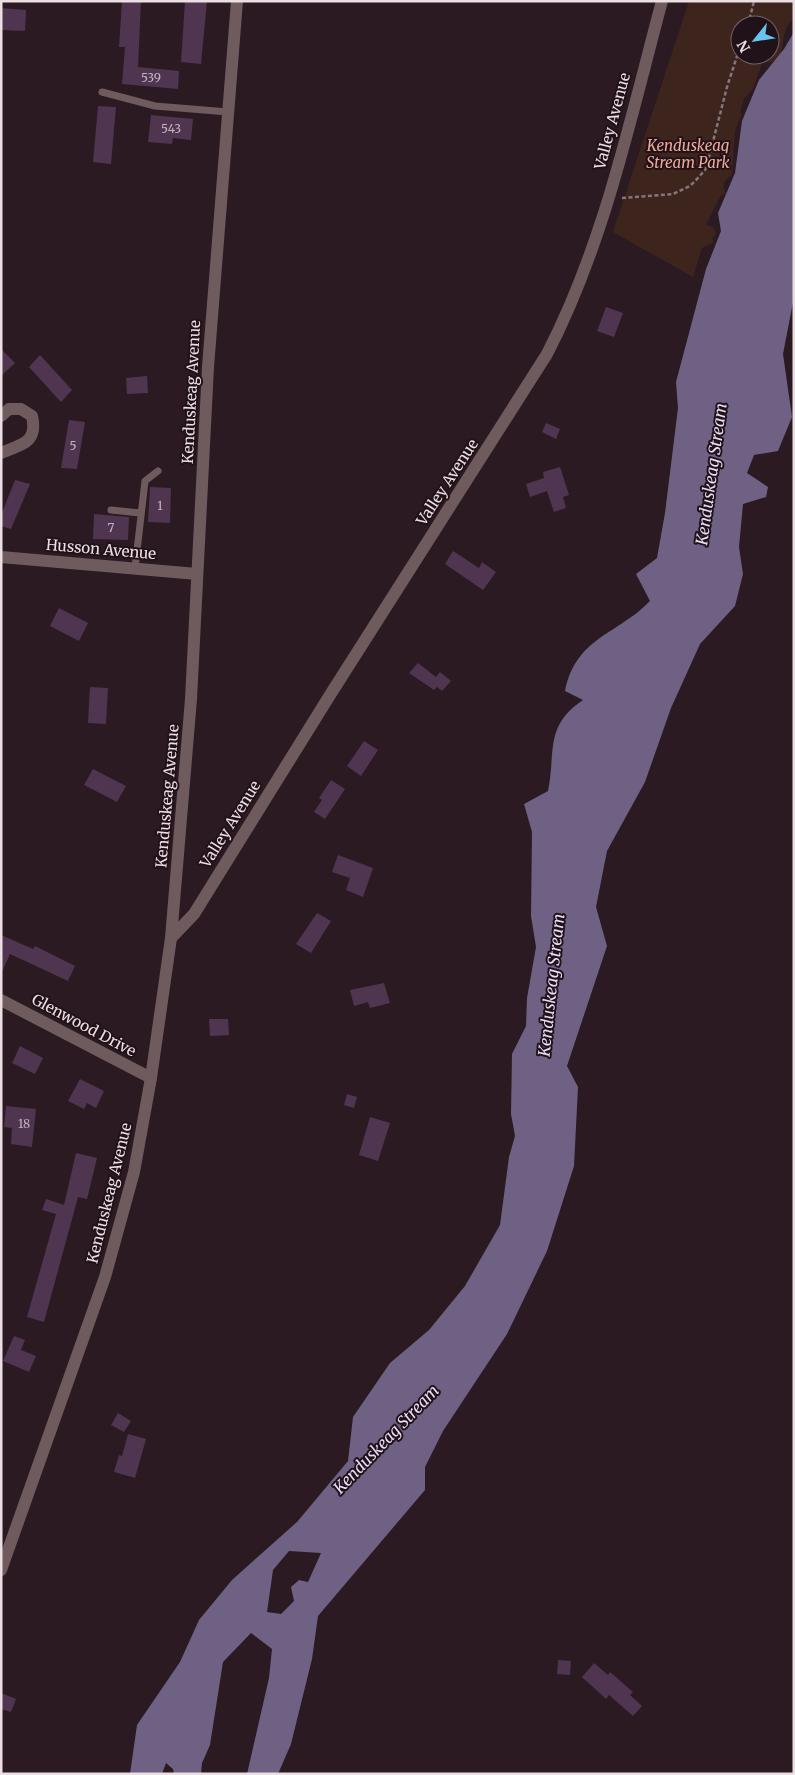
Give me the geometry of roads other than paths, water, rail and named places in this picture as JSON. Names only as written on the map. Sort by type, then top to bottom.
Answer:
[{"type":"street","name":"Kenduskeag Avenue","points":[[1,1570],[77,1361],[108,1268],[134,1172],[151,1078],[171,938],[191,699],[208,367],[237,1]]},
{"type":"street","name":"Valley Avenue","points":[[171,938],[194,914],[330,695],[538,370],[570,306],[608,199],[662,1]]},
{"type":"street","points":[[1,416],[9,409],[21,408],[32,416],[35,429],[28,442],[1,454]]},
{"type":"street","name":"Husson Avenue","points":[[1,557],[197,574]]},
{"type":"street","name":"Glenwood Drive","points":[[1,1000],[151,1078]]},
{"type":"lane","points":[[102,92],[155,106],[228,112]]},
{"type":"lane","points":[[135,568],[145,481],[158,470]]},
{"type":"lane","points":[[111,510],[140,513]]},
{"type":"water","name":"Kenduskeag Stream","points":[[794,32],[794,297],[783,354],[792,417],[778,451],[754,455],[747,473],[768,487],[766,497],[743,504],[739,547],[743,574],[735,606],[700,644],[671,708],[645,782],[607,851],[596,907],[607,946],[567,1066],[578,1087],[574,1166],[547,1251],[507,1334],[443,1431],[425,1467],[425,1490],[318,1616],[312,1659],[291,1744],[278,1774],[247,1774],[269,1678],[272,1649],[251,1633],[223,1662],[210,1745],[202,1763],[201,1774],[174,1774],[173,1769],[166,1763],[162,1774],[130,1774],[137,1725],[180,1662],[199,1620],[232,1580],[297,1522],[348,1461],[353,1417],[390,1363],[429,1330],[465,1286],[500,1225],[509,1157],[515,1136],[511,1114],[512,1054],[526,1026],[527,998],[536,947],[531,916],[532,832],[524,804],[548,791],[552,752],[557,730],[562,720],[583,700],[565,691],[570,673],[578,659],[599,639],[650,601],[636,574],[657,558],[665,513],[678,408],[676,382],[706,269],[721,231],[718,213],[735,173],[742,121],[759,80],[771,65],[780,65],[780,54]],"holes":[[[289,1551],[321,1553],[308,1582],[299,1580],[291,1587],[294,1601],[281,1614],[267,1612],[273,1570]]]},
{"type":"park label","name":"Kenduskeag Stream Park","points":[[688,154]]}]
